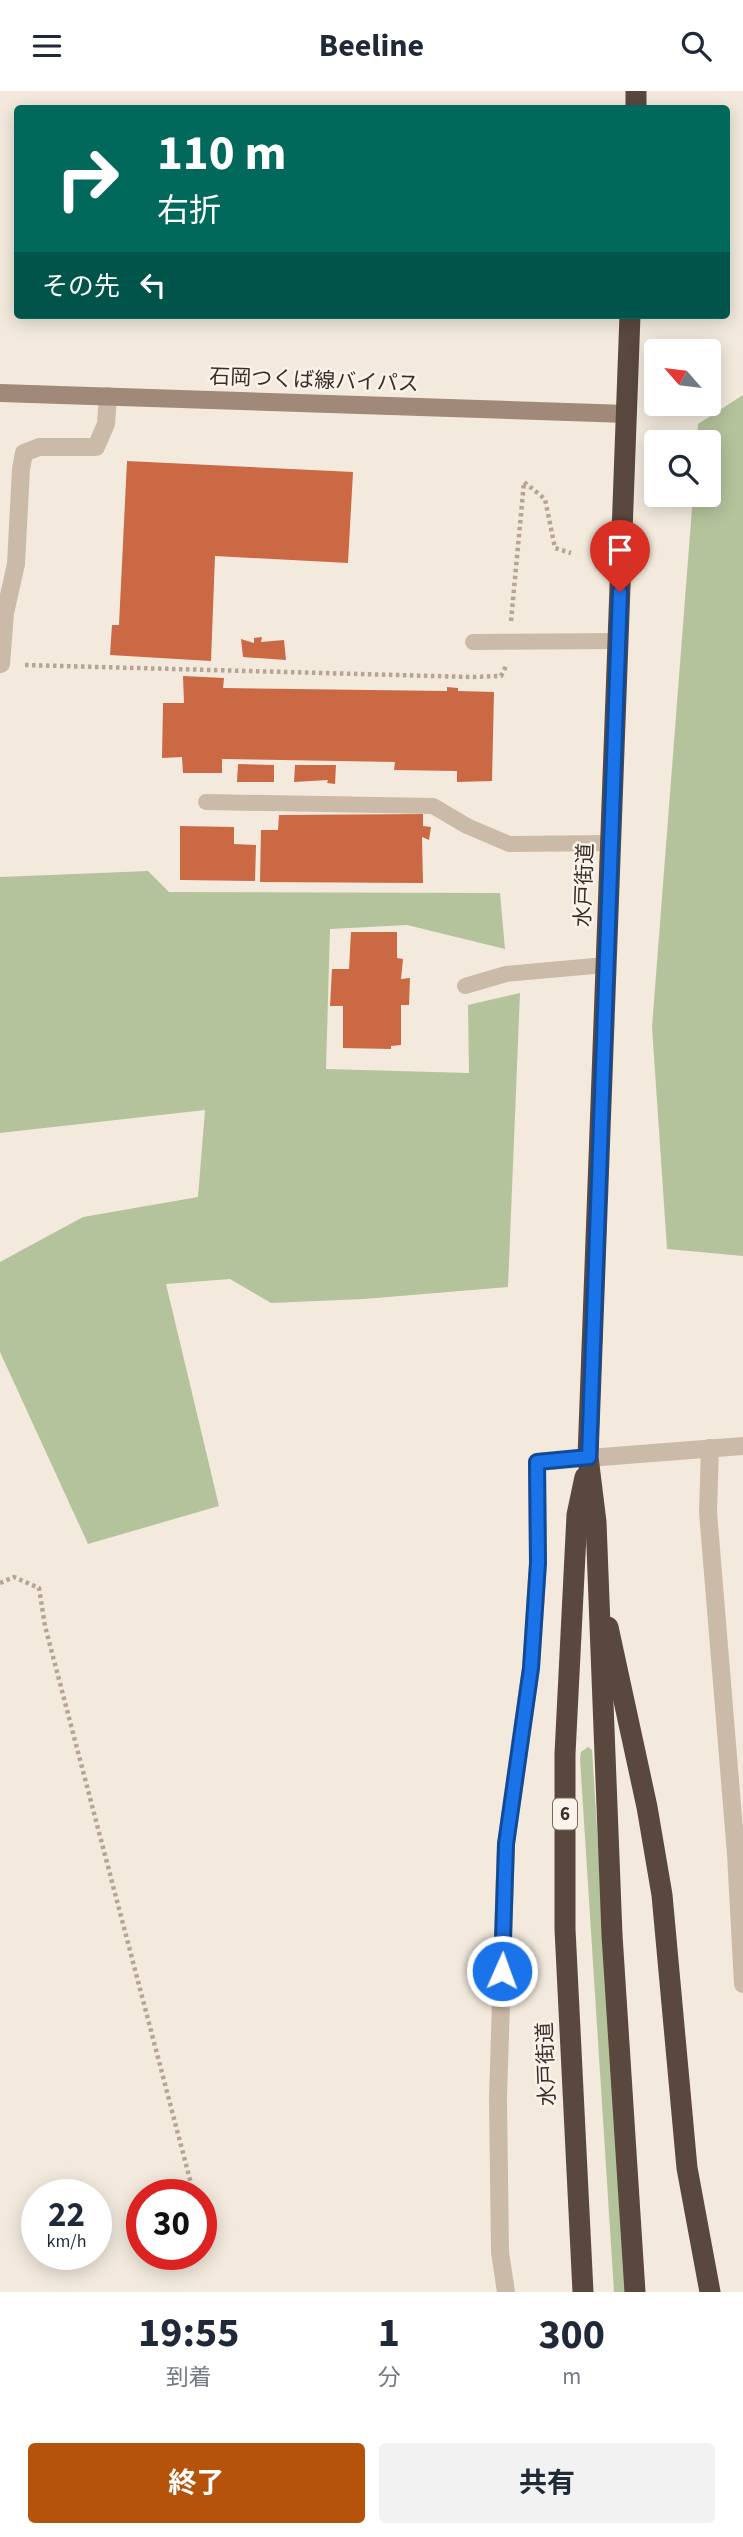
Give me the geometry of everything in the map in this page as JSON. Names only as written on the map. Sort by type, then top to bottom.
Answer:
[{"type":"highway","name":"水戸街道","points":[[630,319],[589,1457],[596,1522],[613,1949],[635,2292]]},
{"type":"highway","name":"水戸街道","points":[[583,2292],[565,1929],[565,1754],[577,1515],[589,1457]]},
{"type":"highway","points":[[599,1606],[610,1630],[621,1680],[662,1895],[687,2168],[710,2292]]},
{"type":"highway","points":[[570,2292],[575,2171]]},
{"type":"main road","name":"石岡つくば線バイパス","points":[[0,393],[627,414]]},
{"type":"street","points":[[1,664],[5,613],[16,563],[24,453],[39,447],[96,447],[106,425],[108,396]]},
{"type":"street","points":[[506,2292],[500,2252],[498,2098],[506,1844],[531,1668],[538,1563],[537,1462],[743,1446]]},
{"type":"street","points":[[710,1448],[708,1512],[736,1854],[743,1984]]},
{"type":"lane","points":[[473,642],[618,641]]},
{"type":"lane","points":[[206,802],[433,806],[467,826],[509,844],[610,843]]},
{"type":"lane","points":[[465,986],[506,974],[605,965]]},
{"type":"path","points":[[1,664],[500,676],[507,663],[524,482],[545,499],[555,548],[570,553]]},
{"type":"path","points":[[0,1583],[14,1577],[39,1588],[45,1626],[190,2179]]},
{"type":"green space","points":[[743,395],[743,1256],[667,1249],[652,1027],[692,507],[721,507],[721,430],[698,430],[698,424],[709,417],[721,417],[721,409]]},
{"type":"green space","points":[[148,871],[169,892],[500,893],[505,949],[407,925],[330,929],[326,1069],[469,1073],[468,1005],[520,993],[508,1287],[364,1299],[271,1303],[230,1279],[166,1284],[219,1506],[88,1544],[0,1352],[0,1262],[83,1217],[198,1197],[205,1110],[0,1133],[0,877]]},
{"type":"green space","points":[[588,1747],[592,1750],[627,2292],[614,2292],[580,1759],[581,1752]]},
{"type":"building","points":[[127,461],[353,472],[348,563],[215,556],[211,661],[110,655],[112,625],[119,625]]},
{"type":"building","points":[[262,637],[261,642],[284,640],[286,660],[243,657],[241,639],[254,643],[254,638]]},
{"type":"building","points":[[183,676],[224,678],[223,688],[447,691],[447,687],[458,688],[458,691],[494,692],[492,781],[457,782],[457,771],[394,770],[395,762],[222,759],[222,773],[183,773],[182,757],[162,758],[163,703],[184,703]]},
{"type":"building","points":[[238,764],[274,765],[274,782],[237,782]]},
{"type":"building","points":[[295,765],[336,765],[335,784],[327,783],[328,780],[294,782]]},
{"type":"building","points":[[423,814],[423,826],[431,827],[429,840],[422,837],[423,883],[260,882],[261,830],[278,830],[279,815]]},
{"type":"building","points":[[180,826],[234,827],[234,844],[256,845],[255,881],[180,880]]},
{"type":"building","points":[[351,932],[397,932],[397,958],[403,959],[401,979],[410,978],[409,1005],[401,1005],[401,1045],[391,1046],[391,1049],[343,1048],[343,1006],[330,1006],[332,969],[349,969]]},
{"type":"route","points":[[502,1971],[506,1844],[531,1668],[538,1563],[537,1462],[589,1457],[590,1357],[620,592]]}]
